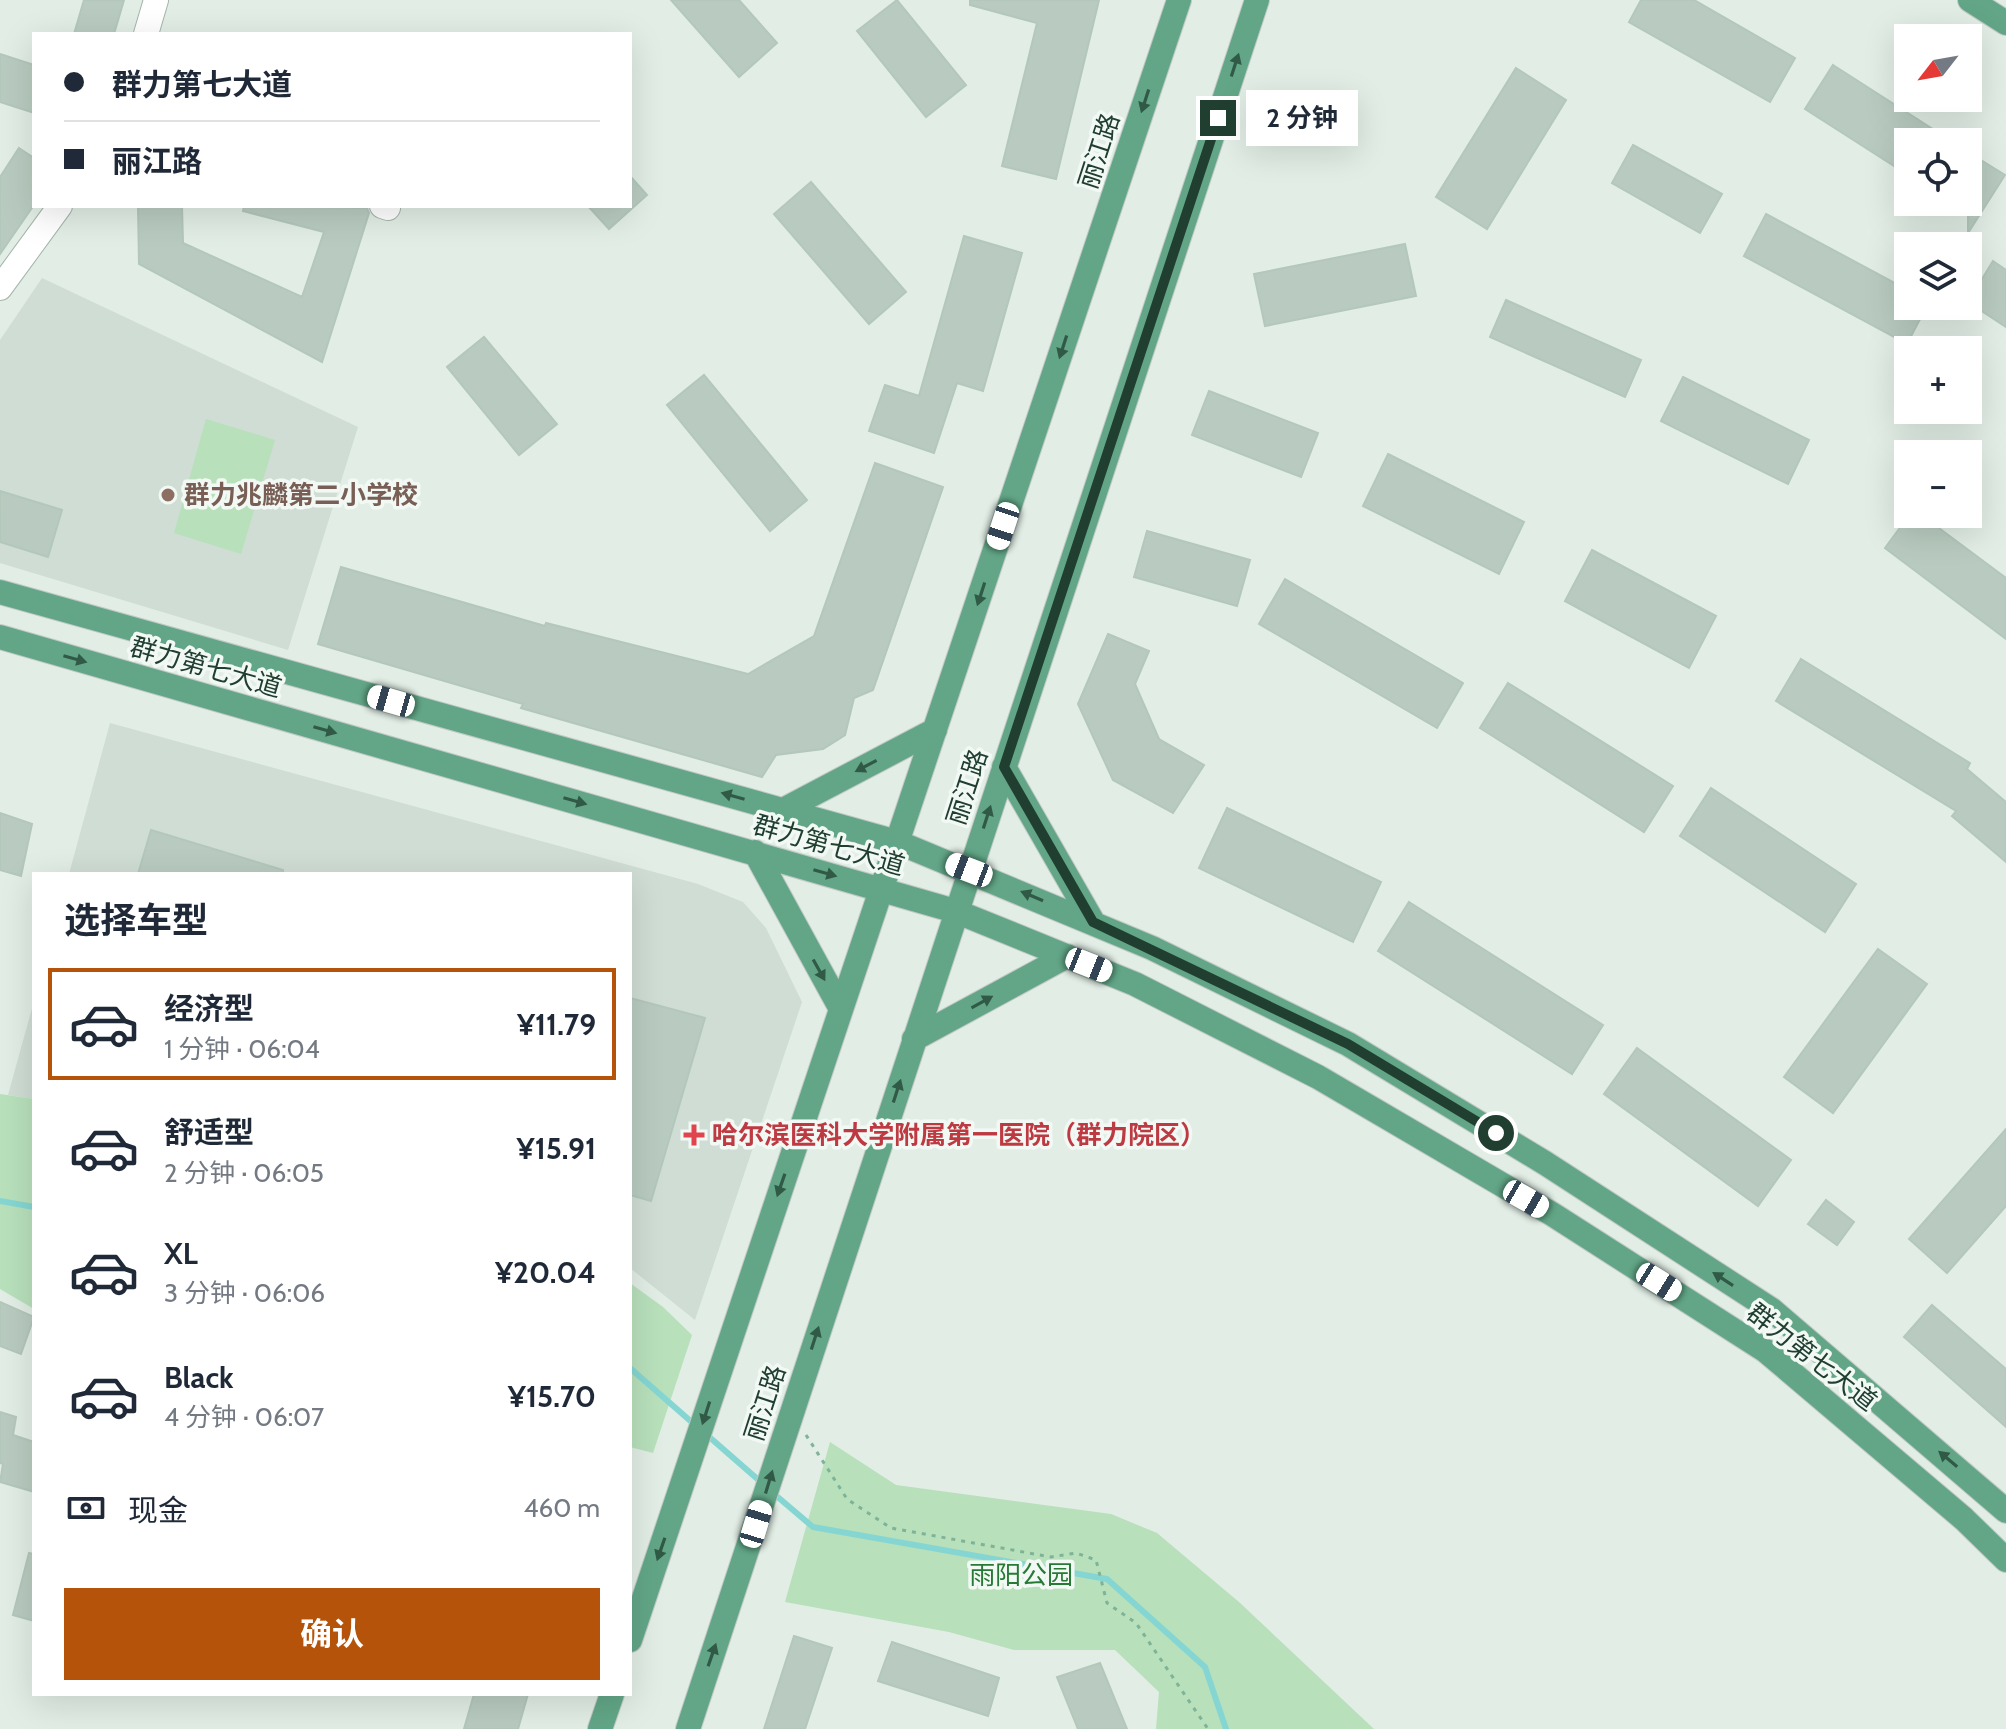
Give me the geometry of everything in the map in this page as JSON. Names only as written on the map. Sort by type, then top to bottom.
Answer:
[{"type":"main road","name":"丽江路","points":[[632,1634],[1179,0]]},
{"type":"main road","name":"丽江路","points":[[688,1729],[1257,0]]},
{"type":"main road","points":[[1970,0],[2006,23]]},
{"type":"main road","name":"群力第七大道","points":[[0,592],[897,842],[1093,922],[1348,1044],[1558,1171],[1772,1310],[2006,1511]]},
{"type":"main road","name":"群力第七大道","points":[[0,637],[881,888],[955,911],[1135,984],[1318,1077],[1552,1214],[1766,1351],[1964,1519],[2006,1560]]},
{"type":"main road","points":[[783,810],[935,730]]},
{"type":"main road","points":[[1004,767],[1093,922]]},
{"type":"main road","points":[[755,852],[841,1009]]},
{"type":"main road","points":[[914,1039],[1067,956]]},
{"type":"main road","points":[[600,1729],[611,1696]]},
{"type":"street","points":[[147,32],[156,0]]},
{"type":"street","points":[[0,288],[59,208]]},
{"type":"path","points":[[791,1412],[847,1499],[891,1528],[1051,1557],[1076,1553],[1096,1560],[1107,1603],[1136,1623],[1208,1729]]},
{"type":"shaded area","name":"群力兆麟第二小学校","points":[[42,278],[358,427],[288,650],[0,563],[0,340]]},
{"type":"shaded area","name":"哈尔滨医科大学附属第一医院（群力院区）","points":[[110,723],[698,884],[743,902],[766,928],[802,1002],[695,1320],[632,1270],[632,872],[70,872]]},
{"type":"shaded area","points":[[32,1008],[32,1099],[8,1095]]},
{"type":"green space","points":[[206,419],[275,440],[241,554],[174,533]]},
{"type":"green space","points":[[0,1094],[32,1099],[32,1308],[0,1289]]},
{"type":"green space","points":[[632,1284],[663,1307],[692,1335],[653,1453],[632,1448]]},
{"type":"green space","name":"雨阳公园","points":[[830,1442],[896,1485],[1111,1514],[1157,1533],[1239,1602],[1374,1729],[1156,1729],[1159,1692],[1115,1650],[1014,1650],[949,1632],[785,1602]]},
{"type":"building","points":[[84,0],[124,0],[115,32],[75,32]]},
{"type":"building","points":[[671,0],[739,0],[777,43],[739,77]]},
{"type":"building","points":[[897,0],[966,85],[926,117],[857,31]]},
{"type":"building","points":[[970,0],[1099,0],[1056,179],[1002,166],[1037,23],[970,5]]},
{"type":"building","points":[[1641,0],[1694,0],[1795,58],[1770,102],[1629,22]]},
{"type":"building","points":[[0,54],[32,64],[32,112],[0,102]]},
{"type":"building","points":[[1833,65],[1894,104],[1894,112],[1906,112],[1931,128],[1894,128],[1894,166],[1805,109]]},
{"type":"building","points":[[1516,68],[1566,100],[1487,229],[1436,197]]},
{"type":"building","points":[[1633,145],[1722,194],[1700,233],[1612,183]]},
{"type":"building","points":[[19,148],[32,157],[32,208],[0,254],[0,177]]},
{"type":"building","points":[[1982,161],[2005,175],[1982,211]]},
{"type":"building","points":[[632,178],[647,195],[609,229],[590,208],[632,208]]},
{"type":"building","points":[[811,182],[906,292],[869,324],[774,214]]},
{"type":"building","points":[[138,208],[182,208],[183,243],[302,297],[324,232],[243,211],[244,208],[367,208],[369,213],[322,362],[139,264]]},
{"type":"building","points":[[1766,214],[1894,283],[1894,320],[1920,320],[1911,336],[1894,337],[1744,256]]},
{"type":"building","points":[[1968,216],[1979,216],[1969,232]]},
{"type":"building","points":[[964,236],[1022,253],[983,391],[957,383],[934,453],[869,431],[885,385],[919,396]]},
{"type":"building","points":[[1405,244],[1416,296],[1265,326],[1254,274]]},
{"type":"building","points":[[1993,261],[2006,270],[2006,327],[1982,311],[1982,279]]},
{"type":"building","points":[[1506,300],[1641,360],[1625,397],[1490,337]]},
{"type":"building","points":[[484,337],[557,424],[519,455],[447,367]]},
{"type":"building","points":[[704,375],[807,500],[770,531],[667,405]]},
{"type":"building","points":[[1683,377],[1809,440],[1788,484],[1661,421]]},
{"type":"building","points":[[1209,391],[1318,433],[1301,477],[1192,435]]},
{"type":"building","points":[[1388,454],[1524,522],[1499,574],[1363,506]]},
{"type":"building","points":[[875,463],[943,487],[873,690],[854,698],[845,735],[823,749],[776,755],[762,777],[521,708],[523,704],[318,644],[341,567],[545,626],[546,623],[748,674],[814,636]]},
{"type":"building","points":[[0,491],[62,510],[48,557],[0,542]]},
{"type":"building","points":[[1900,528],[1939,528],[2006,578],[2006,639],[1885,548]]},
{"type":"building","points":[[1147,531],[1250,560],[1237,606],[1134,577]]},
{"type":"building","points":[[1592,550],[1716,616],[1689,668],[1565,601]]},
{"type":"building","points":[[1285,579],[1463,683],[1437,728],[1259,624]]},
{"type":"building","points":[[1108,634],[1149,651],[1135,684],[1159,739],[1204,765],[1173,813],[1113,780],[1078,704]]},
{"type":"building","points":[[1801,659],[1970,763],[1967,769],[2006,802],[2006,862],[1952,816],[1956,811],[1776,701]]},
{"type":"building","points":[[1508,683],[1673,786],[1644,832],[1480,728]]},
{"type":"building","points":[[1711,788],[1856,884],[1825,932],[1680,836]]},
{"type":"building","points":[[1227,808],[1381,882],[1353,942],[1199,868]]},
{"type":"building","points":[[0,813],[32,824],[21,876],[0,870]]},
{"type":"building","points":[[151,830],[283,870],[283,872],[139,872]]},
{"type":"building","points":[[1409,902],[1603,1025],[1572,1074],[1378,951]]},
{"type":"building","points":[[1878,949],[1927,984],[1833,1113],[1784,1077]]},
{"type":"building","points":[[632,999],[705,1018],[651,1201],[632,1196]]},
{"type":"building","points":[[1637,1048],[1791,1160],[1758,1206],[1604,1094]]},
{"type":"building","points":[[2006,1129],[2006,1206],[1947,1273],[1909,1239]]},
{"type":"building","points":[[1826,1200],[1854,1222],[1837,1245],[1808,1224]]},
{"type":"building","points":[[0,1302],[32,1316],[32,1323],[21,1354],[0,1346]]},
{"type":"building","points":[[1932,1305],[2006,1369],[2006,1427],[1904,1337]]},
{"type":"building","points":[[0,1412],[16,1417],[13,1435],[32,1441],[32,1491],[0,1482],[3,1464],[0,1463]]},
{"type":"building","points":[[29,1553],[32,1554],[32,1620],[13,1615]]},
{"type":"building","points":[[794,1636],[832,1648],[805,1729],[764,1729]]},
{"type":"building","points":[[892,1642],[999,1678],[988,1716],[878,1681]]},
{"type":"building","points":[[1100,1663],[1127,1729],[1078,1729],[1057,1677]]},
{"type":"building","points":[[473,1696],[527,1696],[518,1729],[464,1729]]},
{"type":"waterway","points":[[0,1201],[32,1207]]},
{"type":"waterway","points":[[632,1370],[695,1425]]},
{"type":"waterway","points":[[707,1435],[762,1483]]},
{"type":"waterway","points":[[773,1493],[813,1527],[1107,1579],[1205,1667],[1226,1729]]},
{"type":"place","name":"群力兆麟第二小学校","points":[[168,495]]},
{"type":"place","name":"哈尔滨医科大学附属第一医院（群力院区）","points":[[694,1135]]},
{"type":"route","points":[[1218,118],[1004,767],[1093,922],[1348,1044],[1496,1133]]}]
